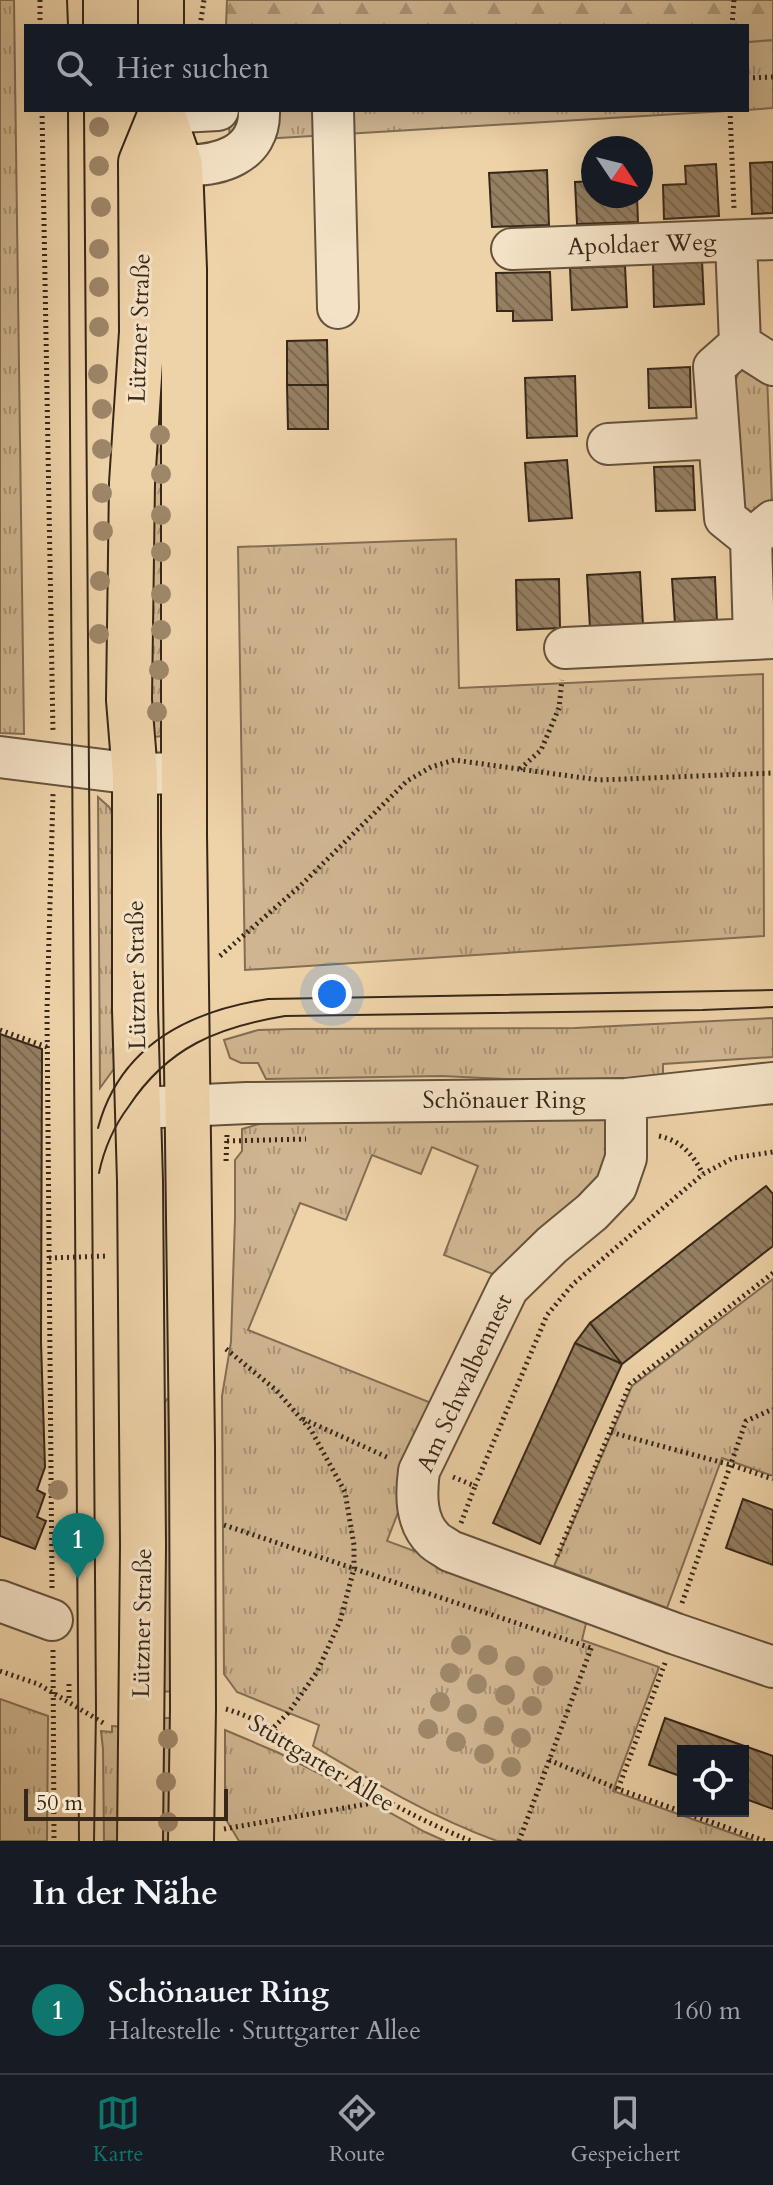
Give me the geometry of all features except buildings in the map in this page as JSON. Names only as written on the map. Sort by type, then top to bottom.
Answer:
[{"type":"main road","points":[[161,0],[161,24]]},
{"type":"main road","name":"Lützner Straße","points":[[161,112],[180,165],[184,269],[184,835],[193,1693],[203,1834]]},
{"type":"main road","name":"Lützner Straße","points":[[140,1841],[143,1530],[139,1108],[135,1009],[135,774],[129,700],[132,483],[142,332],[141,162],[161,112]]},
{"type":"street","points":[[180,165],[200,166],[231,158],[244,149],[254,136],[259,112]]},
{"type":"street","points":[[333,112],[338,308]]},
{"type":"street","points":[[565,648],[763,638],[762,530],[725,518],[714,367],[757,355],[754,240]]},
{"type":"street","name":"Apoldaer Weg","points":[[512,249],[754,240]]},
{"type":"street","points":[[608,444],[719,438]]},
{"type":"street","points":[[0,757],[135,774],[186,773]]},
{"type":"street","name":"Schönauer Ring","points":[[139,1108],[247,1103],[626,1114],[773,1083]]},
{"type":"street","name":"Am Schwalbennest","points":[[626,1114],[626,1158],[616,1187],[508,1288],[421,1468],[416,1495],[421,1520],[433,1539],[450,1551],[773,1667]]},
{"type":"street","points":[[0,1601],[52,1620]]},
{"type":"path","points":[[40,0],[40,24]]},
{"type":"path","points":[[732,24],[734,0]]},
{"type":"path","points":[[200,24],[204,3]]},
{"type":"path","points":[[749,78],[773,77]]},
{"type":"path","points":[[42,112],[53,734]]},
{"type":"path","points":[[730,112],[754,240]]},
{"type":"path","points":[[519,770],[541,750],[559,708],[565,648]]},
{"type":"path","points":[[213,962],[299,887],[407,781],[431,767],[454,760],[599,780],[773,773]]},
{"type":"path","points":[[53,790],[47,1047],[54,1841]]},
{"type":"path","points":[[0,1030],[47,1047]]},
{"type":"path","points":[[626,1114],[692,1154],[703,1174]]},
{"type":"path","points":[[227,1141],[306,1139]]},
{"type":"path","points":[[300,1418],[421,1468],[475,1486],[547,1315],[573,1284],[703,1174],[733,1158],[773,1152]]},
{"type":"path","points":[[49,1258],[107,1257],[108,1242]]},
{"type":"path","points":[[66,1257],[66,1268]]},
{"type":"path","points":[[544,1585],[630,1384],[773,1273]]},
{"type":"path","points":[[222,1346],[276,1390],[311,1430],[345,1492],[354,1545],[354,1569],[340,1621],[317,1672],[288,1713],[273,1728]]},
{"type":"path","points":[[618,1789],[676,1634],[683,1596],[746,1421],[773,1409]]},
{"type":"path","points":[[610,1432],[773,1479]]},
{"type":"path","points":[[215,1521],[591,1648]]},
{"type":"path","points":[[519,1841],[606,1608]]},
{"type":"path","points":[[0,1671],[38,1684],[105,1724]]},
{"type":"path","points":[[69,1684],[69,1702]]},
{"type":"path","name":"Stuttgarter Allee","points":[[216,1708],[229,1709],[273,1728],[326,1765],[385,1800],[469,1841]]},
{"type":"path","points":[[549,1760],[618,1789],[765,1841]]},
{"type":"path","points":[[203,1834],[385,1800]]},
{"type":"green space","points":[[0,0],[14,0],[24,734],[0,733]]},
{"type":"green space","points":[[227,0],[773,0],[773,40],[749,42],[749,24],[226,24]]},
{"type":"green space","points":[[773,40],[773,108],[749,110],[749,42]]},
{"type":"green space","points":[[228,112],[710,112],[230,141]]},
{"type":"green space","points":[[162,323],[169,729],[155,737],[148,727],[153,332]]},
{"type":"green space","points":[[749,363],[767,375],[772,502],[757,513],[746,511],[740,502],[735,382],[739,371]]},
{"type":"green space","points":[[456,539],[459,688],[763,674],[764,936],[245,970],[238,547]]},
{"type":"green space","points":[[98,797],[116,819],[121,1059],[100,1088]]},
{"type":"green space","points":[[773,1018],[773,1057],[663,1064],[663,1084],[442,1076],[266,1079],[258,1063],[241,1063],[230,1058],[224,1040],[258,1030],[575,1028]]},
{"type":"green space","points":[[602,1117],[612,1128],[610,1175],[498,1276],[444,1255],[478,1166],[432,1147],[421,1174],[372,1155],[346,1220],[300,1203],[248,1330],[439,1406],[387,1541],[588,1615],[582,1640],[659,1667],[613,1791],[677,1814],[677,1817],[686,1817],[754,1841],[497,1841],[426,1810],[313,1746],[319,1725],[237,1692],[224,1674],[222,1396],[231,1342],[235,1160],[242,1151],[242,1129],[270,1121]]},
{"type":"green space","points":[[773,1279],[773,1476],[722,1458],[667,1608],[554,1566],[632,1386]]},
{"type":"green space","points":[[178,1388],[179,1691],[155,1692],[155,1412]]},
{"type":"green space","points":[[0,1699],[48,1716],[47,1841],[0,1841]]},
{"type":"green space","points":[[155,1718],[179,1718],[179,1841],[155,1841]]},
{"type":"green space","points":[[112,1726],[127,1727],[127,1841],[104,1841],[101,1731],[112,1732]]},
{"type":"green space","points":[[225,1730],[279,1753],[445,1841],[239,1841],[225,1818]]},
{"type":"tram line","points":[[67,0],[68,24]]},
{"type":"tram line","points":[[83,0],[83,24]]},
{"type":"tram line","points":[[68,112],[79,1841]]},
{"type":"tram line","points":[[84,112],[96,1709],[94,1841]]},
{"type":"tram line","points":[[98,1128],[108,1099],[123,1075],[141,1054],[162,1037],[185,1023],[211,1013],[268,999],[773,990]]},
{"type":"tram line","points":[[99,1173],[119,1122],[160,1069],[196,1043],[238,1026],[285,1016],[773,1007]]},
{"type":"place","name":"Schönauer Ring","points":[[78,1579]]}]
